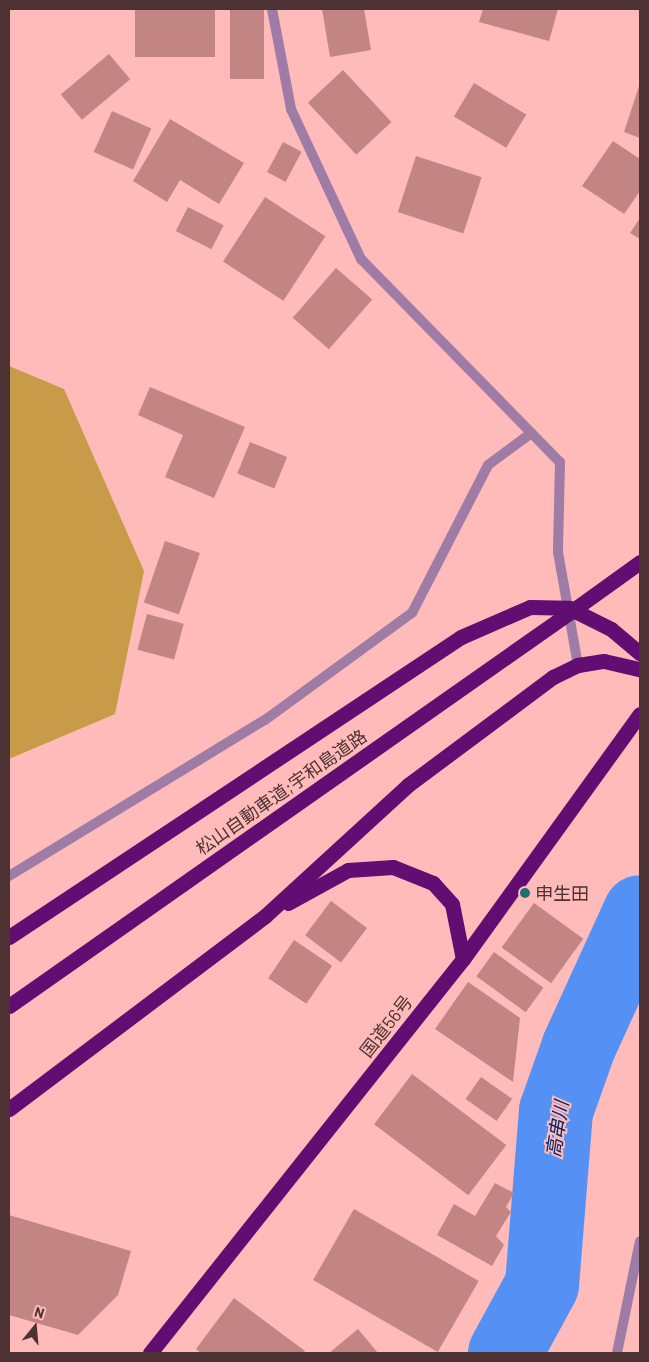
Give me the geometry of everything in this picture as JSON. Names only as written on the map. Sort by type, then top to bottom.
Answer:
[{"type":"highway","name":"松山自動車道;宇和島道路","points":[[9,1006],[572,608],[640,562]]},
{"type":"highway","points":[[9,937],[460,637],[530,606],[572,608],[611,628],[640,653]]},
{"type":"highway","points":[[9,1110],[265,916],[408,786],[511,706],[578,665],[604,660],[640,669]]},
{"type":"highway","name":"国道56号","points":[[150,1353],[463,959],[640,714]]},
{"type":"highway","points":[[265,916],[348,870],[393,866],[433,882],[452,904],[463,959]]},
{"type":"street","points":[[272,9],[292,109],[361,260],[530,434],[560,462],[558,552],[572,608],[578,665]]},
{"type":"street","points":[[9,876],[265,720],[412,614],[488,465],[530,434]]},
{"type":"street","points":[[617,1353],[640,1241]]},
{"type":"shaded area","points":[[9,366],[64,389],[144,571],[115,714],[9,759]]},
{"type":"building","points":[[135,9],[215,9],[215,57],[135,57]]},
{"type":"building","points":[[230,9],[264,9],[264,79],[230,79]]},
{"type":"building","points":[[322,9],[364,9],[371,50],[330,57]]},
{"type":"building","points":[[483,9],[558,9],[549,41],[479,22]]},
{"type":"building","points":[[109,54],[130,79],[82,120],[61,94]]},
{"type":"building","points":[[343,70],[391,122],[356,155],[308,103]]},
{"type":"building","points":[[474,83],[526,114],[506,148],[454,116]]},
{"type":"building","points":[[640,83],[640,138],[624,132]]},
{"type":"building","points":[[112,111],[151,128],[133,170],[94,152]]},
{"type":"building","points":[[170,119],[244,163],[219,204],[180,180],[167,202],[133,181]]},
{"type":"building","points":[[613,141],[640,159],[640,191],[624,214],[582,186]]},
{"type":"building","points":[[283,142],[302,152],[286,182],[267,172]]},
{"type":"building","points":[[416,156],[482,177],[463,233],[398,212]]},
{"type":"building","points":[[265,197],[325,236],[283,301],[223,262]]},
{"type":"building","points":[[188,207],[224,225],[211,249],[176,231]]},
{"type":"building","points":[[640,218],[640,239],[630,233]]},
{"type":"building","points":[[336,268],[372,299],[329,349],[293,318]]},
{"type":"building","points":[[150,387],[245,427],[214,498],[165,477],[183,435],[138,415]]},
{"type":"building","points":[[250,442],[287,457],[274,489],[237,474]]},
{"type":"building","points":[[165,541],[200,553],[179,615],[144,602]]},
{"type":"building","points":[[147,614],[184,624],[174,660],[137,650]]},
{"type":"building","points":[[331,901],[367,928],[341,962],[305,935]]},
{"type":"building","points":[[534,903],[583,939],[551,983],[502,947]]},
{"type":"building","points":[[294,940],[332,966],[306,1004],[268,978]]},
{"type":"building","points":[[494,952],[543,988],[526,1012],[476,976]]},
{"type":"building","points":[[468,982],[520,1018],[513,1082],[435,1029]]},
{"type":"building","points":[[412,1074],[506,1145],[468,1195],[374,1124]]},
{"type":"building","points":[[481,1077],[512,1099],[497,1121],[466,1099]]},
{"type":"building","points":[[495,1183],[514,1193],[506,1207],[511,1212],[496,1236],[504,1245],[492,1266],[437,1235],[454,1204],[475,1216]]},
{"type":"building","points":[[354,1209],[479,1281],[438,1352],[313,1280]]},
{"type":"building","points":[[9,1215],[131,1251],[118,1295],[78,1335],[9,1315]]},
{"type":"building","points":[[234,1298],[305,1351],[303,1353],[201,1353],[196,1349]]},
{"type":"building","points":[[358,1329],[378,1353],[329,1353]]},
{"type":"waterway","name":"高串川","points":[[505,1353],[542,1285],[556,1111],[579,1046],[640,912]]},
{"type":"place","name":"申生田","points":[[525,893]]}]
